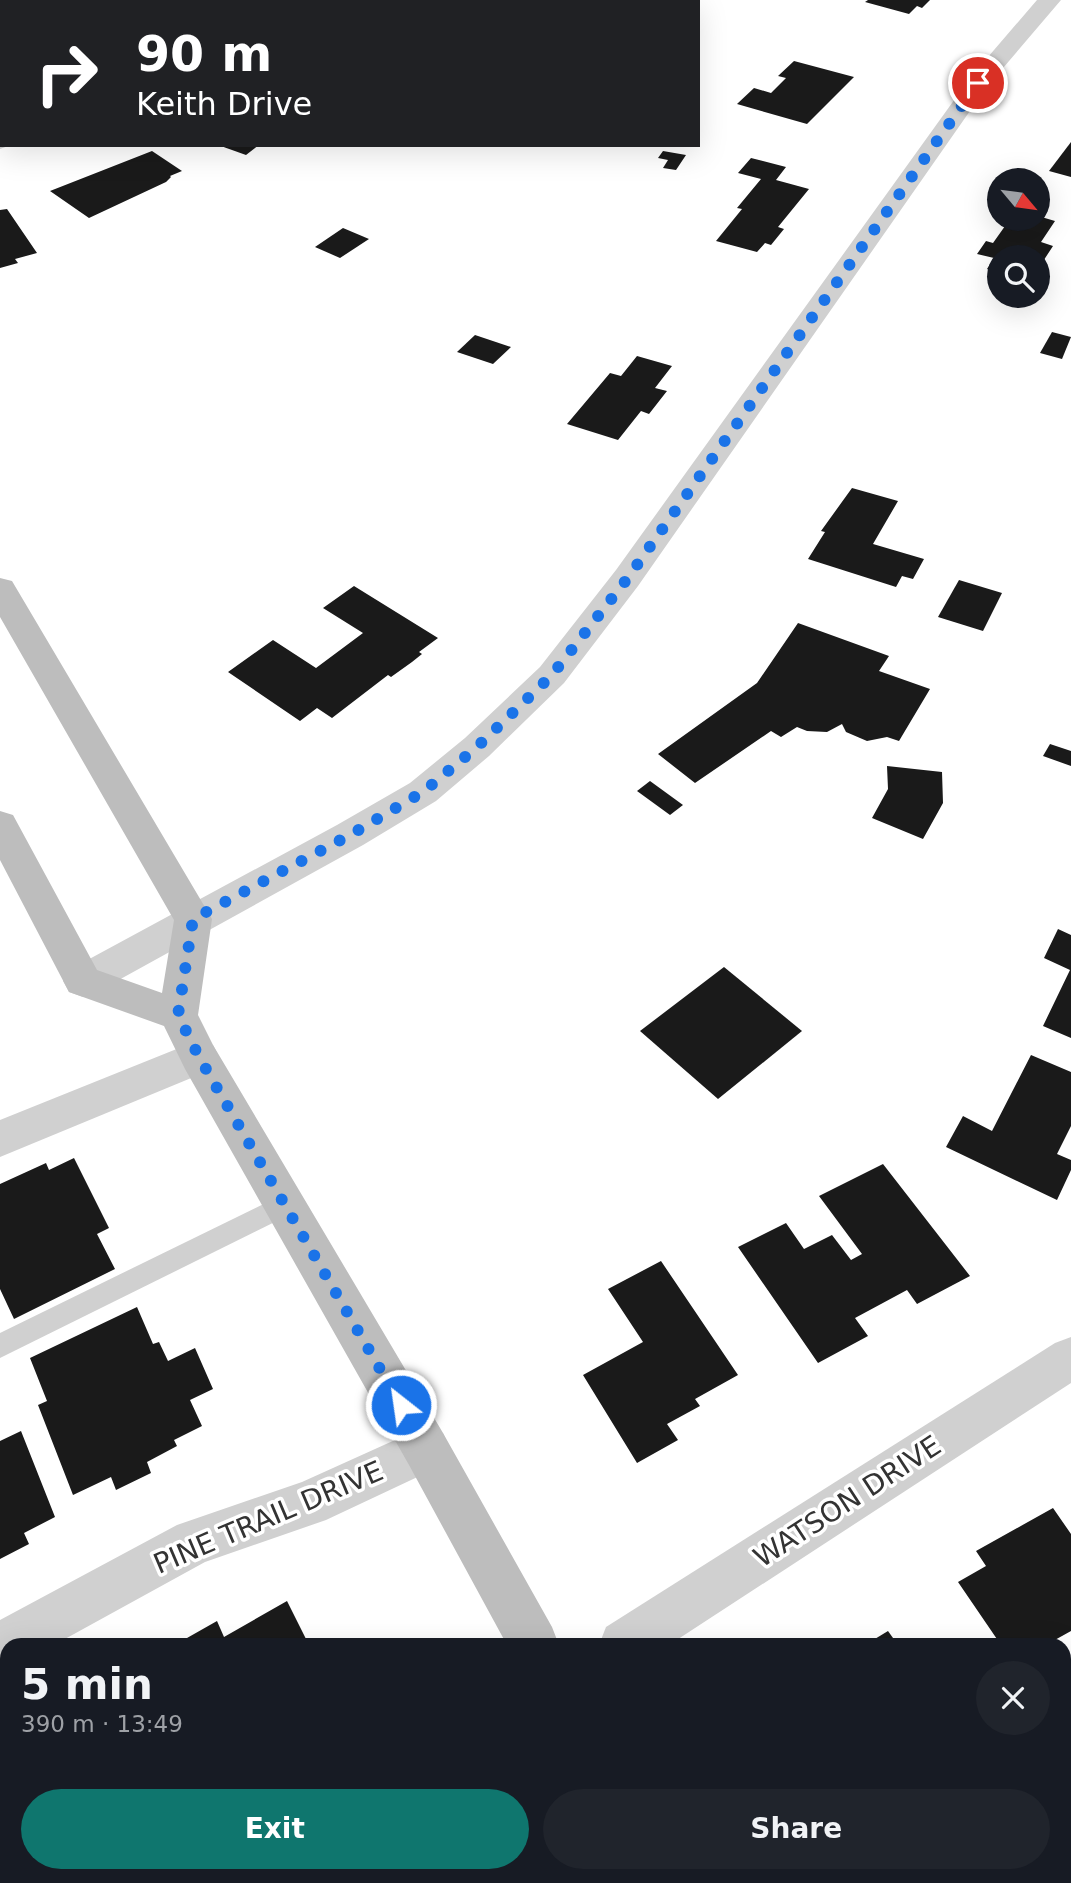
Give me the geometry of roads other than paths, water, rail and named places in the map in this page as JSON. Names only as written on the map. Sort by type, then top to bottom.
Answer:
[{"type":"main road","points":[[0,589],[193,919],[178,1015],[199,1057],[426,1449],[530,1638]]},
{"type":"main road","points":[[0,825],[83,981],[178,1015]]},
{"type":"street","points":[[83,981],[350,835],[423,792],[477,747],[552,675],[627,579],[978,83],[1050,0]]},
{"type":"street","points":[[0,1139],[199,1057]]},
{"type":"street","name":"WATSON DRIVE","points":[[635,1638],[1071,1358]]},
{"type":"street","name":"PINE TRAIL DRIVE","points":[[17,1638],[194,1542],[309,1503],[426,1449]]},
{"type":"lane","points":[[0,1346],[286,1204]]}]
